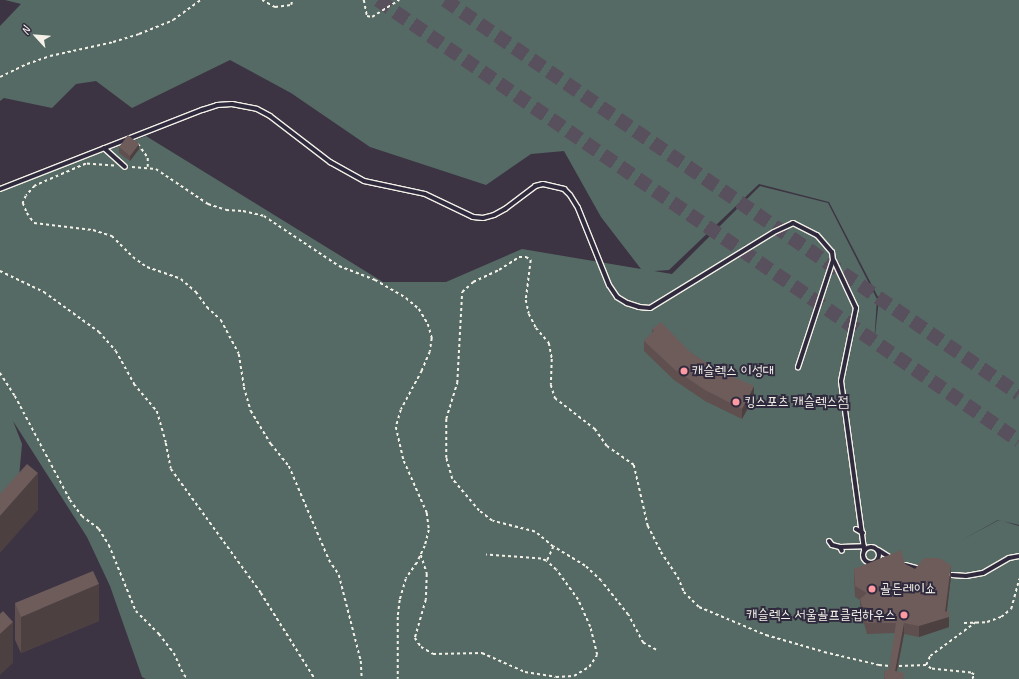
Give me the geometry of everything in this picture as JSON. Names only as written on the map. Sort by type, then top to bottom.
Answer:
[{"type":"lane","points":[[0,189],[202,110],[232,104],[257,109],[270,116],[330,162],[364,181],[425,194],[473,218],[494,216],[505,210],[535,186],[543,184],[553,185],[564,189],[570,195],[578,208],[609,285],[617,297],[627,304],[639,308],[650,308],[774,232],[793,223],[817,235],[832,252],[833,260],[856,308],[841,381],[863,533],[864,548],[862,554],[864,559],[870,564],[876,562],[879,558],[878,549]]},
{"type":"lane","points":[[104,148],[126,167]]},
{"type":"lane","points":[[798,367],[833,260]]},
{"type":"lane","points":[[856,528],[863,533]]},
{"type":"lane","points":[[828,541],[832,545],[841,549],[864,548],[870,546],[878,549],[896,561]]},
{"type":"lane","points":[[952,575],[966,576],[982,572],[1009,558],[1019,556]]},
{"type":"lane","points":[[903,564],[922,570]]},
{"type":"path","points":[[0,77],[27,64],[50,56],[113,42],[139,34],[173,20],[201,0]]},
{"type":"path","points":[[262,0],[275,7],[291,5],[292,0]]},
{"type":"path","points":[[364,0],[365,12],[367,16],[372,17],[399,0]]},
{"type":"path","points":[[137,143],[148,158],[148,167]]},
{"type":"path","points":[[362,679],[361,661],[344,600],[339,575],[328,560],[289,466],[271,444],[251,411],[244,387],[239,354],[221,320],[196,292],[181,279],[147,267],[133,257],[112,236],[93,230],[34,223],[27,213],[23,203],[26,196],[35,186],[86,164],[148,167],[156,169],[208,204],[226,210],[243,211],[264,216],[339,266],[375,280],[394,290],[419,309],[428,324],[432,338],[430,352],[422,371],[401,410],[396,427],[404,461],[427,513],[429,530],[421,554],[406,579],[400,600],[398,617],[398,679]]},
{"type":"path","points":[[656,650],[643,643],[628,615],[600,581],[585,566],[552,547],[535,532],[492,521],[479,511],[452,478],[446,458],[446,419],[457,382],[462,292],[473,282],[499,270],[519,257],[526,257],[531,260],[526,300],[529,314],[536,328],[549,343],[552,359],[551,385],[554,398],[595,429],[607,446],[634,465],[648,526],[661,552],[678,577],[684,592],[699,607],[766,636],[824,652],[890,666]]},
{"type":"path","points":[[0,271],[44,292],[99,332],[116,351],[134,384],[157,411],[166,443],[171,469],[261,593],[315,679]]},
{"type":"path","points":[[0,373],[15,396],[70,500],[82,516],[99,529],[109,545],[136,611],[174,653],[184,674],[189,679]]},
{"type":"path","points":[[546,561],[552,547]]},
{"type":"path","points":[[421,554],[427,574],[426,600],[415,638],[421,647],[433,654],[482,653],[525,672],[556,677],[574,676],[589,667],[597,655],[594,642],[578,600],[556,570],[546,561],[486,555]]},
{"type":"path","points":[[964,623],[987,622],[1001,617],[1011,609],[1019,579]]},
{"type":"path","points":[[926,665],[930,656],[976,622]]},
{"type":"path","points":[[899,666],[926,665],[931,669],[971,673],[974,675],[972,679]]},
{"type":"green space","points":[[5,0],[1019,0],[1019,525],[1003,521],[1019,526],[1019,679],[146,679],[142,677],[110,586],[87,537],[13,421],[22,444],[18,488],[0,494],[0,191],[146,136],[383,282],[446,282],[522,249],[641,269],[601,217],[564,151],[531,154],[486,185],[370,147],[291,93],[230,60],[132,108],[96,81],[76,84],[52,108],[4,98],[0,101],[0,26],[21,4]],"holes":[[[759,184],[829,202],[879,299],[874,344],[877,299],[828,203],[760,186],[672,274],[654,271],[669,270]],[[998,520],[999,520],[960,541]]]},
{"type":"building","points":[[128,135],[139,144],[130,156],[119,147]]},
{"type":"building","name":"캐슬렉스 이성대","points":[[661,322],[690,352],[716,369],[754,386],[742,409],[705,390],[674,369],[644,341],[654,331],[652,329]]},
{"type":"building","points":[[27,464],[38,473],[0,516],[0,494]]},
{"type":"building","name":"캐슬렉스 서울골프클럽하우스","points":[[901,550],[905,564],[915,569],[924,558],[939,558],[951,565],[945,612],[949,610],[949,617],[919,626],[904,623],[895,671],[904,673],[903,679],[886,679],[884,678],[885,670],[889,670],[896,623],[867,623],[860,599],[867,593],[855,586],[854,569]]},
{"type":"building","points":[[93,571],[99,584],[21,617],[15,603]]},
{"type":"building","points":[[3,611],[13,622],[0,634],[0,614]]},
{"type":"tunnel","points":[[378,0],[1019,441]]},
{"type":"tunnel","points":[[445,0],[1019,394]]},
{"type":"place","name":"캐슬렉스 이성대","points":[[684,371]]},
{"type":"place","name":"킹스포츠 캐슬렉스점","points":[[736,402]]},
{"type":"place","name":"골든레이쇼","points":[[872,589]]},
{"type":"place","name":"캐슬렉스 서울골프클럽하우스","points":[[904,615]]}]
